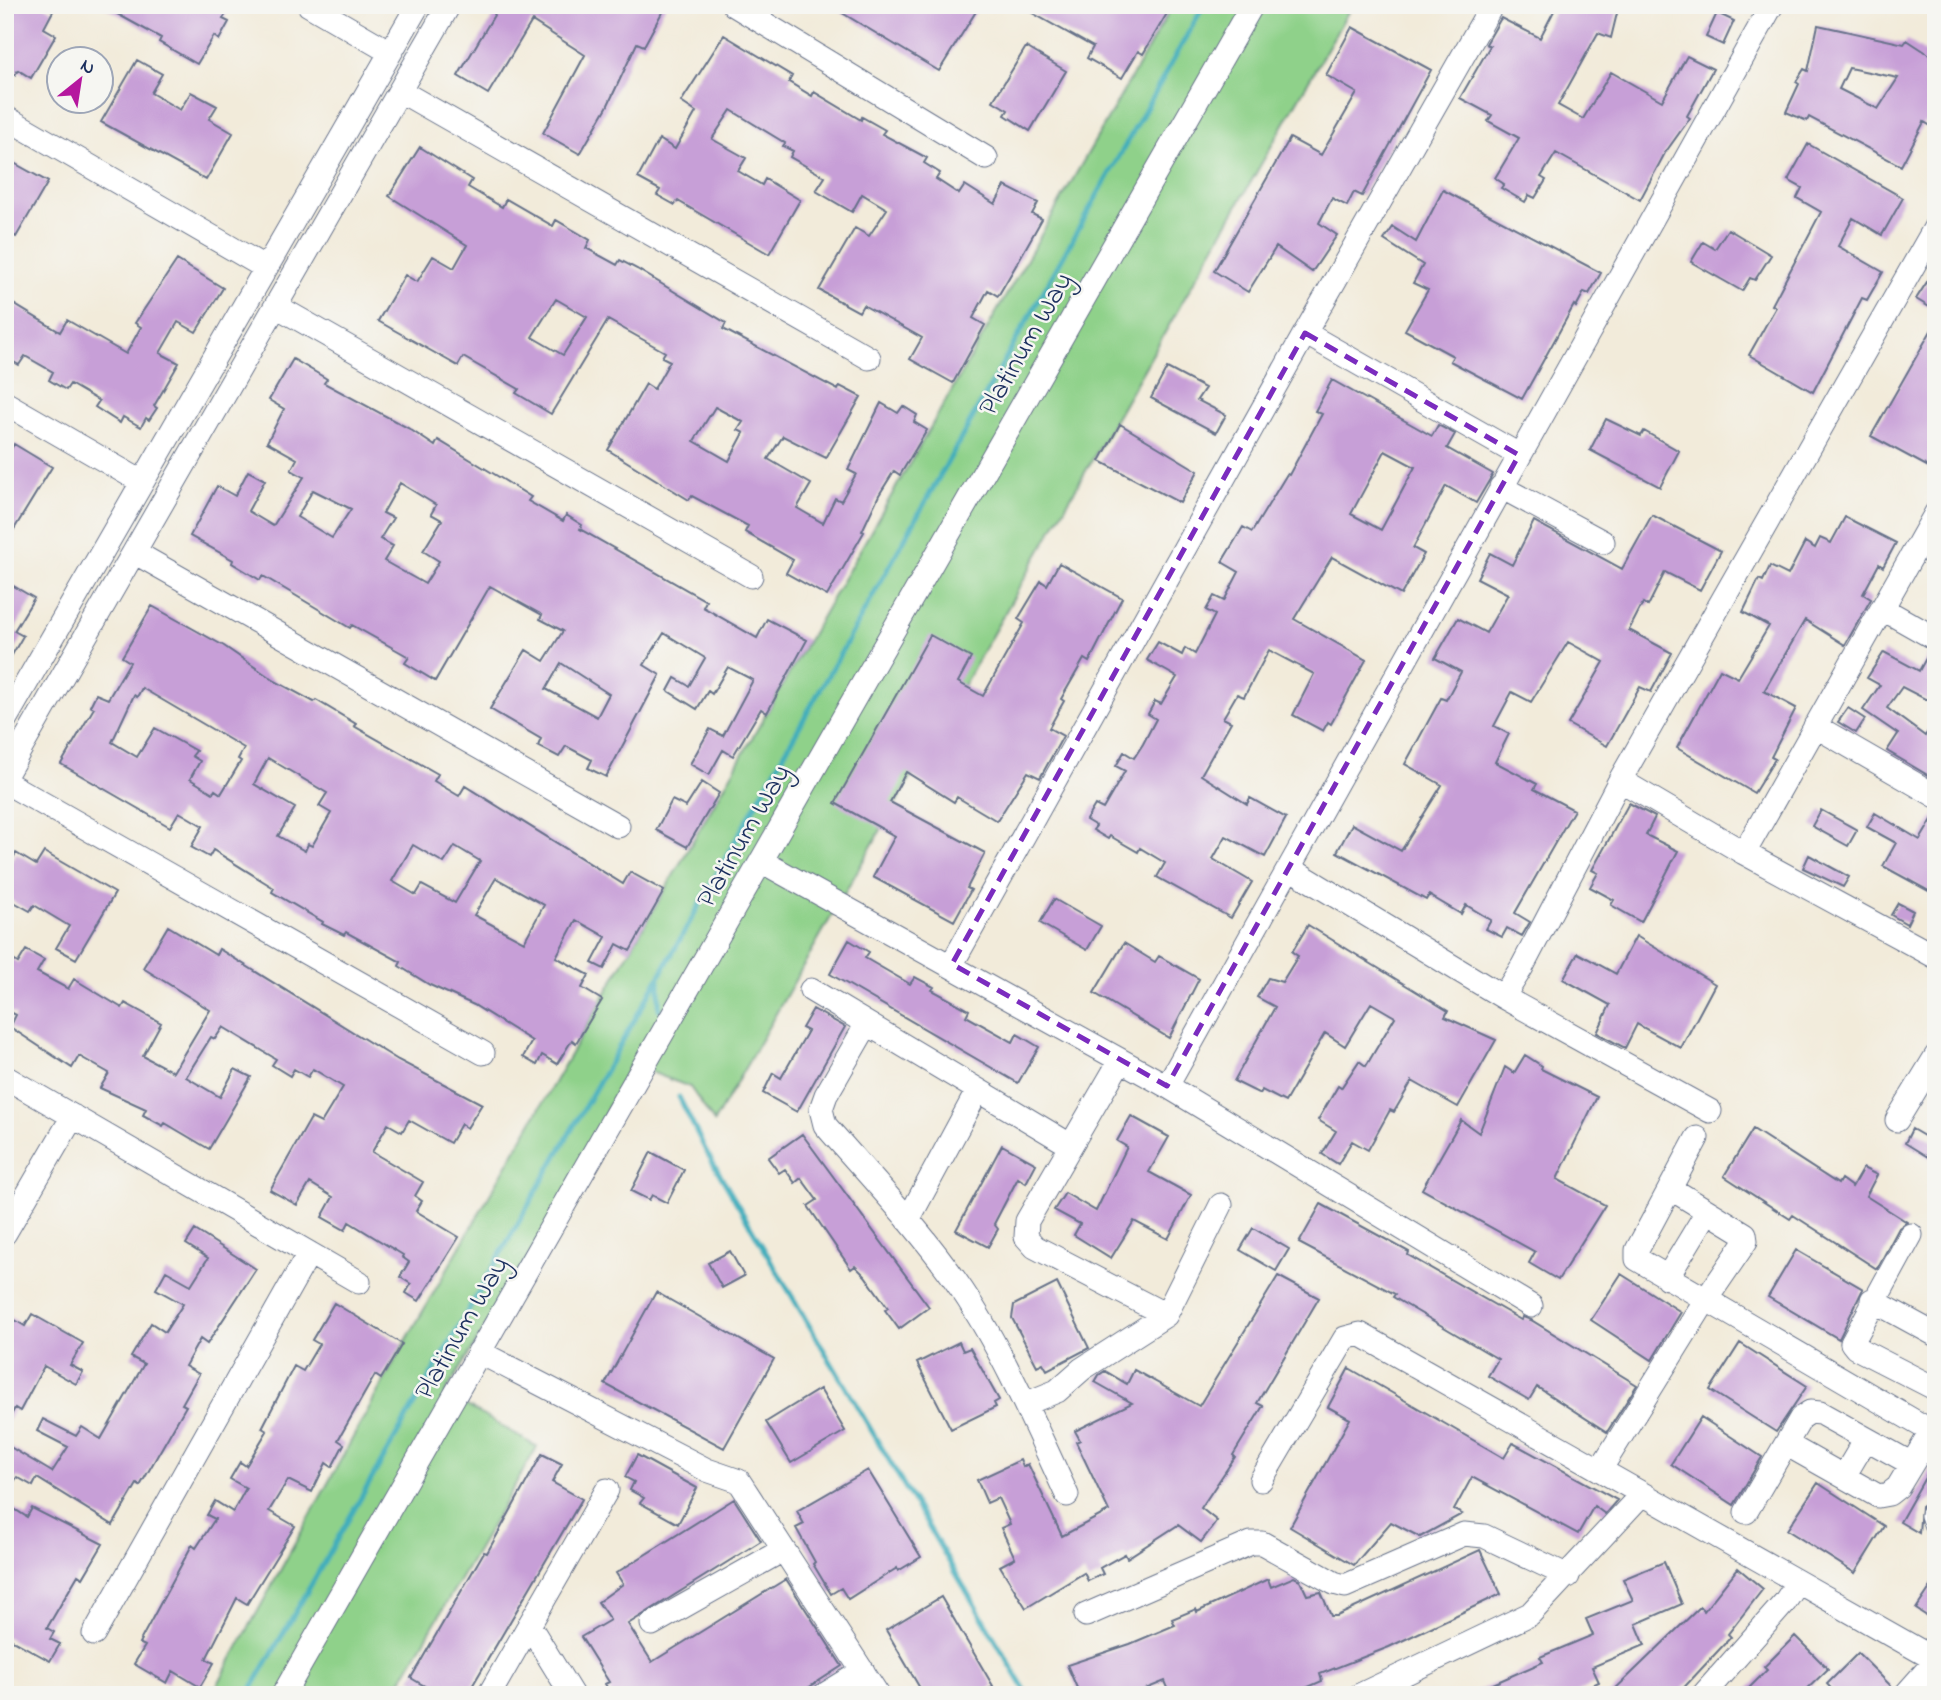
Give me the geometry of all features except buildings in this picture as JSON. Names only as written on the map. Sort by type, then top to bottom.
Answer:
[{"type":"street","points":[[309,5],[390,52]]},
{"type":"street","points":[[5,720],[418,5]]},
{"type":"street","points":[[5,776],[449,5]]},
{"type":"street","points":[[734,5],[986,158]]},
{"type":"street","name":"Platinum Way","points":[[283,1695],[1252,5]]},
{"type":"street","points":[[952,964],[1492,5]]},
{"type":"street","points":[[1167,1086],[1773,5]]},
{"type":"street","points":[[400,91],[869,358]]},
{"type":"street","points":[[5,117],[266,268]]},
{"type":"street","points":[[1503,997],[1522,967],[1620,780],[1936,226]]},
{"type":"street","points":[[276,306],[751,576]]},
{"type":"street","points":[[1305,333],[1519,455]]},
{"type":"street","points":[[5,403],[142,482]]},
{"type":"street","points":[[1501,487],[1603,542]]},
{"type":"street","points":[[1744,853],[1936,513]]},
{"type":"street","points":[[134,552],[618,826]]},
{"type":"street","points":[[1882,609],[1936,639]]},
{"type":"street","points":[[1815,726],[1936,796]]},
{"type":"street","points":[[1620,780],[1744,853],[1936,957]]},
{"type":"street","points":[[5,782],[484,1054]]},
{"type":"street","points":[[761,861],[952,964],[1167,1086],[1531,1306]]},
{"type":"street","points":[[1291,869],[1503,997],[1710,1111]]},
{"type":"street","points":[[811,990],[1070,1145]]},
{"type":"street","points":[[867,1024],[825,1095],[821,1109],[825,1125],[908,1220],[963,1291],[1025,1404],[1067,1495]]},
{"type":"street","points":[[1897,1120],[1936,1056]]},
{"type":"street","points":[[1120,1061],[1027,1221],[1026,1237],[1035,1247],[1166,1315]]},
{"type":"street","points":[[5,1077],[359,1282]]},
{"type":"street","points":[[908,1220],[978,1090]]},
{"type":"street","points":[[5,1233],[72,1116]]},
{"type":"street","points":[[1697,1138],[1635,1254],[1637,1259],[1704,1301],[1934,1430],[1898,1487],[1889,1494],[1878,1496],[1786,1444]]},
{"type":"street","points":[[1600,1470],[1704,1301],[1747,1238],[1670,1188]]},
{"type":"street","points":[[1025,1404],[1057,1391],[1082,1369],[1166,1315],[1221,1205]]},
{"type":"street","points":[[1667,1278],[1707,1212]]},
{"type":"street","points":[[1911,1235],[1872,1300],[1852,1343],[1856,1348],[1936,1389]]},
{"type":"street","points":[[94,1634],[309,1253]]},
{"type":"street","points":[[1872,1300],[1936,1335]]},
{"type":"street","points":[[1261,1480],[1345,1338],[1360,1334],[1936,1660],[1905,1695]]},
{"type":"street","points":[[479,1352],[707,1470],[739,1480],[878,1695]]},
{"type":"street","points":[[1746,1512],[1801,1418],[1810,1412],[1819,1413],[1912,1464]]},
{"type":"street","points":[[1844,1476],[1866,1439]]},
{"type":"street","points":[[489,1695],[607,1490]]},
{"type":"street","points":[[1360,1695],[1530,1614],[1642,1494]]},
{"type":"street","points":[[1936,1510],[1932,1515],[1936,1526]]},
{"type":"street","points":[[1086,1615],[1251,1543],[1262,1543],[1334,1583],[1345,1586],[1464,1534],[1484,1536],[1568,1576]]},
{"type":"street","points":[[652,1625],[783,1550]]},
{"type":"street","points":[[1703,1695],[1785,1602],[1798,1582]]},
{"type":"street","points":[[529,1625],[572,1695]]},
{"type":"street","points":[[824,1695],[863,1671]]},
{"type":"highlighted area","points":[[1305,333],[1519,455],[1167,1086],[952,964]]},
{"type":"green space","points":[[1173,5],[1352,5],[714,1122],[690,1087],[630,1064],[552,1219],[445,1393],[537,1447],[393,1695],[212,1695],[403,1346]]},
{"type":"waterway","points":[[248,1695],[659,977],[1204,5]]},
{"type":"waterway","points":[[659,980],[659,1009]]},
{"type":"waterway","points":[[679,1097],[706,1151],[1028,1695]]}]
